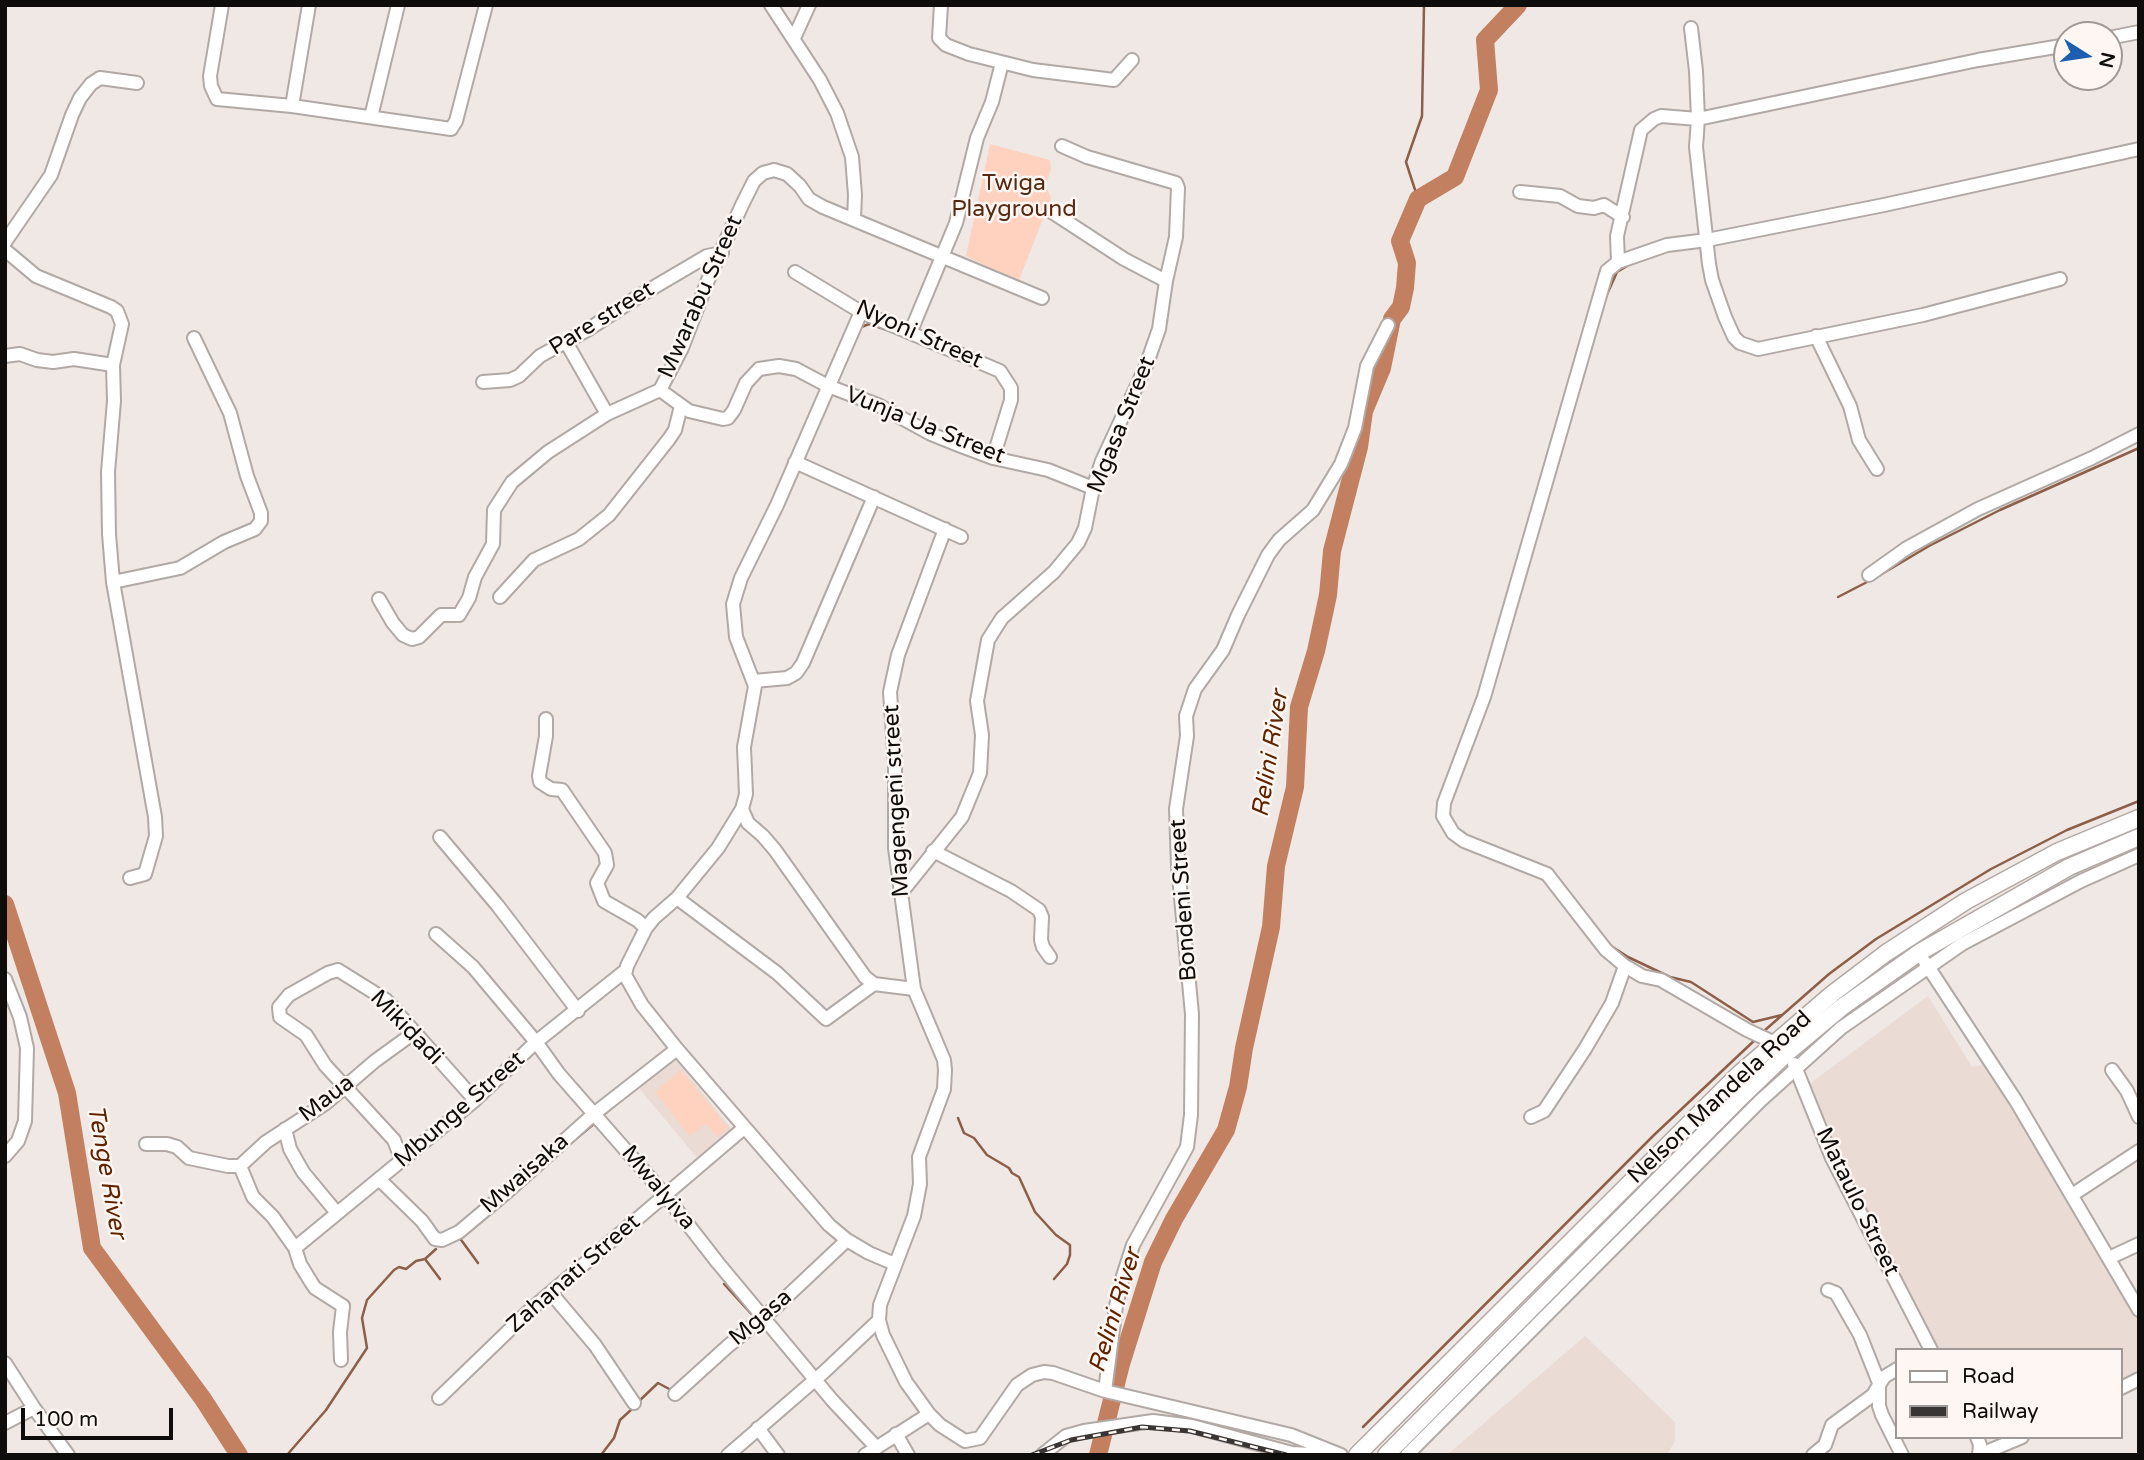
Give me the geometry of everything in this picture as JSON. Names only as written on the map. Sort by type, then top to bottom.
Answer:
[{"type":"main road","name":"Nelson Mandela Road","points":[[1386,1455],[1832,994],[1915,933],[1966,901],[2057,852],[2139,818]]},
{"type":"main road","name":"Nelson Mandela Road","points":[[1357,1455],[1739,1074],[2069,867],[2139,837]]},
{"type":"main road","points":[[2057,852],[2069,867]]},
{"type":"street","points":[[222,5],[211,65],[211,86],[217,99],[292,106],[451,129],[456,121],[486,5]]},
{"type":"street","points":[[292,106],[309,5]]},
{"type":"street","points":[[371,117],[398,5]]},
{"type":"street","points":[[771,5],[794,38],[831,102],[852,157],[854,219]]},
{"type":"street","points":[[794,38],[809,5]]},
{"type":"street","points":[[941,5],[939,38],[946,45],[1002,63],[1033,70],[1114,80],[1132,60]]},
{"type":"street","points":[[1691,28],[1698,118],[1696,147],[1712,280],[1734,337],[1740,343],[1758,349],[1923,315],[2060,279]]},
{"type":"street","points":[[1618,262],[1617,236],[1641,130],[1654,119],[1661,116],[1698,118],[1978,60],[2053,47]]},
{"type":"street","points":[[911,331],[956,223],[977,138],[992,102],[1002,63]]},
{"type":"street","points":[[5,242],[51,175],[72,115],[90,84],[100,78],[137,83]]},
{"type":"street","name":"Mgasa Street","points":[[901,893],[962,817],[980,773],[982,735],[978,701],[988,640],[1002,618],[1054,572],[1078,543],[1085,528],[1102,461],[1159,329],[1176,237],[1176,183],[1087,157],[1062,146]]},
{"type":"street","points":[[1782,1047],[1735,1024],[1661,980],[1642,976],[1625,966],[1606,950],[1581,921],[1546,874],[1464,841],[1453,833],[1443,816],[1444,803],[1484,696],[1607,271],[1618,262],[1667,245],[1707,240],[1884,205],[2139,149]]},
{"type":"street","name":"Mwarabu Street","points":[[379,599],[393,624],[410,639],[419,637],[442,615],[458,616],[469,598],[475,577],[492,544],[494,510],[512,482],[548,452],[607,414],[660,390],[682,348],[708,280],[754,181],[769,170],[787,174],[800,186],[808,199],[1042,298]]},
{"type":"street","points":[[1520,192],[1560,196],[1578,206],[1594,208],[1604,205],[1623,217]]},
{"type":"street","points":[[1052,212],[1124,259],[1166,281]]},
{"type":"street","points":[[5,250],[36,276],[117,311],[122,324],[113,365],[114,401],[108,498],[113,582],[156,827],[155,844],[145,874],[130,878]]},
{"type":"street","name":"Pare street","points":[[483,382],[515,378],[540,356],[690,265],[707,256],[722,253]]},
{"type":"street","name":"Nyoni Street","points":[[795,272],[861,312],[1000,371],[1011,388],[1012,400],[993,458]]},
{"type":"street","points":[[861,312],[777,505],[741,578],[733,604],[736,637],[754,681],[755,697],[744,747],[746,794],[742,809],[718,848],[677,898],[646,928],[625,971],[626,981],[677,1049],[829,1225],[847,1240],[895,1264]]},
{"type":"street","name":"Bondeni Street","points":[[1107,1391],[1116,1306],[1123,1276],[1133,1245],[1187,1147],[1191,1115],[1192,1014],[1178,866],[1176,809],[1187,736],[1186,716],[1195,689],[1223,650],[1268,555],[1279,540],[1313,510],[1341,464],[1355,428],[1367,366],[1388,325]]},
{"type":"street","points":[[1816,336],[1850,406],[1859,440],[1877,469]]},
{"type":"street","points":[[113,582],[180,568],[223,542],[256,529],[261,521],[261,513],[247,477],[230,413],[194,338]]},
{"type":"street","points":[[566,342],[607,414]]},
{"type":"street","points":[[5,356],[20,354],[53,362],[74,359],[113,365]]},
{"type":"street","name":"Vunja Ua Street","points":[[681,406],[709,417],[728,418],[746,383],[759,369],[779,366],[796,369],[828,386],[878,405],[932,434],[993,458],[1048,470],[1093,488]]},
{"type":"street","points":[[500,597],[534,560],[579,539],[609,515],[669,439],[675,430],[681,406],[660,390]]},
{"type":"street","points":[[1869,575],[1907,548],[1978,509],[2139,434]]},
{"type":"street","points":[[795,462],[961,537]]},
{"type":"street","points":[[754,681],[787,678],[796,673],[803,663],[874,497]]},
{"type":"street","name":"Magengeni street","points":[[879,1320],[880,1305],[914,1216],[920,1184],[919,1157],[941,1097],[945,1077],[944,1060],[914,989],[895,848],[892,677],[945,529]]},
{"type":"street","points":[[546,719],[547,736],[538,775],[540,782],[551,789],[562,790],[605,853],[607,865],[597,883],[604,901],[646,928]]},
{"type":"street","points":[[742,809],[748,823],[764,835],[854,963],[874,984],[914,989]]},
{"type":"street","points":[[440,837],[553,975],[578,1010]]},
{"type":"street","points":[[933,851],[1011,891],[1039,910],[1042,917],[1041,940],[1050,957]]},
{"type":"street","points":[[1407,1455],[1698,1162],[1841,1028],[1924,959],[1962,944],[2081,881],[2139,855]]},
{"type":"street","points":[[677,898],[777,973],[826,1019],[874,984]]},
{"type":"street","name":"Mwalyiva","points":[[436,934],[473,967],[536,1042],[559,1074],[665,1195],[816,1379],[870,1451]]},
{"type":"street","points":[[1924,959],[2016,1101],[2139,1310]]},
{"type":"street","points":[[1531,1117],[1544,1111],[1586,1049],[1612,1003],[1625,966]]},
{"type":"street","name":"Mikidadi","points":[[346,1087],[325,1065],[306,1035],[282,1019],[278,1010],[289,995],[338,970],[378,993],[475,1100]]},
{"type":"street","name":"Mbunge Street","points":[[295,1248],[475,1100],[536,1042],[625,971]]},
{"type":"street","points":[[5,979],[20,1017],[27,1048],[25,1121],[18,1141],[5,1156]]},
{"type":"street","name":"Maua","points":[[240,1166],[266,1142],[346,1087],[415,1032]]},
{"type":"street","name":"Mataulo Street","points":[[1782,1047],[1796,1069],[1832,1158],[1930,1348]]},
{"type":"street","name":"Mwaisaka","points":[[379,1178],[422,1221],[435,1239],[442,1240],[458,1232],[594,1113],[677,1049]]},
{"type":"street","points":[[2112,1070],[2127,1091],[2139,1117]]},
{"type":"street","points":[[346,1087],[394,1140],[402,1161]]},
{"type":"street","name":"Zahanati Street","points":[[439,1398],[551,1293],[744,1128]]},
{"type":"street","points":[[285,1129],[290,1149],[303,1172],[337,1213]]},
{"type":"street","points":[[146,1144],[167,1144],[177,1147],[189,1158],[240,1166],[253,1197],[273,1217],[295,1248],[300,1265],[315,1289],[342,1305],[341,1360]]},
{"type":"street","points":[[2072,1195],[2139,1152]]},
{"type":"street","name":"Mgasa","points":[[675,1394],[847,1240]]},
{"type":"street","points":[[2109,1258],[2139,1244]]},
{"type":"street","points":[[1828,1290],[1836,1293],[1860,1335],[1880,1382],[1879,1406],[1882,1415],[1902,1455]]},
{"type":"street","points":[[551,1293],[595,1345],[634,1403]]},
{"type":"street","points":[[728,1455],[879,1320],[883,1335],[906,1382],[929,1414],[959,1439],[970,1441],[981,1438],[1017,1385],[1032,1375],[1053,1373],[1107,1391],[1291,1434],[1341,1455]]},
{"type":"street","points":[[5,1363],[68,1455]]},
{"type":"street","points":[[1813,1455],[1825,1445],[1832,1425],[1873,1395],[1884,1377],[1896,1370]]},
{"type":"street","points":[[2123,1387],[2139,1379]]},
{"type":"street","points":[[5,1423],[34,1408]]},
{"type":"street","points":[[870,1451],[929,1414]]},
{"type":"street","points":[[1042,1455],[1066,1436],[1153,1421],[1192,1426],[1292,1453],[1309,1454],[1324,1448]]},
{"type":"street","points":[[758,1429],[778,1455]]},
{"type":"street","points":[[896,1434],[908,1455]]},
{"type":"street","points":[[1979,1455],[2017,1439]]},
{"type":"shaded area","points":[[1928,996],[1972,1067],[1988,1064],[2139,1319],[2139,1371],[2123,1378],[2123,1348],[1937,1348],[1831,1142],[1808,1085]]},
{"type":"shaded area","points":[[674,1057],[734,1132],[699,1160],[638,1087]]},
{"type":"shaded area","points":[[1585,1336],[1675,1422],[1675,1441],[1667,1455],[1447,1455]]},
{"type":"green space","name":"Twiga Playground","points":[[990,144],[1050,160],[1051,169],[1046,185],[1051,198],[1018,283],[966,256]]},
{"type":"green space","points":[[681,1070],[728,1128],[717,1137],[706,1124],[690,1136],[655,1092]]},
{"type":"waterway","points":[[1418,199],[1406,162],[1422,116],[1424,5]]},
{"type":"waterway","name":"Relini River","points":[[1098,1455],[1121,1364],[1153,1262],[1174,1219],[1226,1130],[1238,1087],[1271,927],[1276,866],[1295,787],[1299,707],[1316,651],[1328,595],[1332,551],[1359,447],[1364,411],[1382,368],[1392,319],[1401,307],[1405,288],[1407,263],[1400,241],[1418,199],[1455,177],[1489,90],[1485,40],[1518,5]]},
{"type":"waterway","points":[[1605,299],[1617,272],[1634,262]]},
{"type":"waterway","points":[[859,328],[869,324],[899,334]]},
{"type":"waterway","points":[[1557,467],[1593,339]]},
{"type":"waterway","points":[[1875,578],[1929,546],[2000,510],[2139,448]]},
{"type":"waterway","points":[[1838,597],[1869,581]]},
{"type":"waterway","points":[[1466,761],[1471,748]]},
{"type":"waterway","points":[[1764,1031],[1829,974],[1876,939],[1991,869],[2067,830],[2139,801]]},
{"type":"waterway","name":"Tenge River","points":[[5,904],[67,1093],[92,1248],[203,1399],[239,1455]]},
{"type":"waterway","points":[[1608,944],[1670,977],[1691,982],[1753,1022],[1782,1015]]},
{"type":"waterway","points":[[1363,1427],[1654,1135],[1757,1038]]},
{"type":"waterway","points":[[602,1116],[613,1107]]},
{"type":"waterway","points":[[958,1118],[964,1133],[974,1138],[987,1155],[1019,1177],[1035,1212],[1056,1235],[1070,1245],[1067,1264],[1054,1279]]},
{"type":"waterway","points":[[565,1148],[595,1123]]},
{"type":"waterway","points":[[459,1237],[478,1263]]},
{"type":"waterway","points":[[287,1455],[326,1410],[367,1348],[362,1318],[367,1300],[394,1270],[399,1267],[406,1269],[416,1261],[425,1259],[436,1249]]},
{"type":"waterway","points":[[425,1259],[440,1279]]},
{"type":"waterway","points":[[724,1284],[755,1318]]},
{"type":"waterway","points":[[697,1367],[713,1353]]},
{"type":"waterway","points":[[637,1403],[658,1383],[673,1391]]},
{"type":"waterway","points":[[601,1455],[614,1438],[620,1420],[633,1408]]},
{"type":"railway","points":[[1032,1455],[1071,1440],[1142,1427],[1190,1431],[1286,1455]]}]
